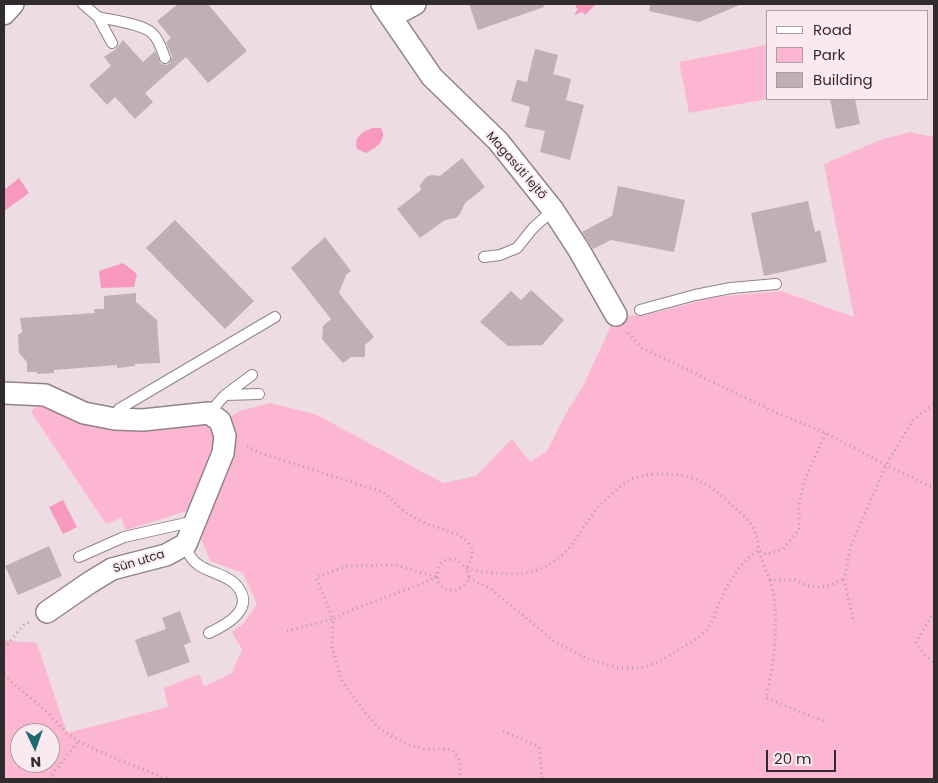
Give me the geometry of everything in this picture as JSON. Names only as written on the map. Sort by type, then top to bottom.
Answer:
[{"type":"street","points":[[4,14],[13,4]]},
{"type":"street","points":[[386,10],[415,4]]},
{"type":"street","name":"Magasúti lejtő","points":[[386,10],[432,77],[498,141],[553,210],[579,250],[616,316]]},
{"type":"street","points":[[4,393],[45,395],[84,413],[114,419],[143,420],[209,413],[220,421],[225,436],[223,453],[186,544]]},
{"type":"street","name":"Sün utca","points":[[47,612],[89,583],[112,570],[166,555],[186,544]]},
{"type":"lane","points":[[83,4],[98,17],[112,44]]},
{"type":"lane","points":[[98,17],[128,22],[152,32],[165,58]]},
{"type":"lane","points":[[484,257],[500,255],[517,248],[533,228],[553,210]]},
{"type":"lane","points":[[640,310],[695,295],[731,288],[776,284]]},
{"type":"lane","points":[[114,419],[120,409],[275,317]]},
{"type":"lane","points":[[209,413],[225,395],[252,375]]},
{"type":"lane","points":[[225,395],[259,394]]},
{"type":"lane","points":[[79,556],[124,537],[195,521]]},
{"type":"lane","points":[[186,544],[189,556],[199,566],[223,576],[237,586],[242,599],[240,612],[230,623],[209,633]]},
{"type":"path","points":[[632,339],[642,348],[777,413],[826,433],[934,488]]},
{"type":"path","points":[[853,618],[844,580],[852,546],[886,465],[913,420],[934,404]]},
{"type":"path","points":[[759,550],[766,554],[783,549],[799,530],[799,506],[804,481],[826,433]]},
{"type":"path","points":[[225,436],[260,453],[383,492],[406,513],[425,523],[457,534],[467,541],[472,548],[472,556],[467,568]]},
{"type":"path","points":[[467,568],[497,573],[522,574],[543,568],[557,561],[572,546],[597,508],[632,480],[652,474],[676,473],[691,476],[712,488],[750,523],[758,540],[759,550],[773,589],[776,617],[772,675],[766,698],[826,722]]},
{"type":"path","points":[[470,578],[466,585],[459,590],[454,592],[446,590],[440,584],[437,577],[438,568],[443,561],[452,559],[460,561],[467,568],[470,578],[491,589],[554,641],[588,659],[619,668],[640,668],[659,662],[707,630],[726,588],[739,568],[751,555],[759,550]]},
{"type":"path","points":[[437,577],[396,565],[348,566],[316,577],[333,619],[332,647],[342,680],[360,708],[378,727],[395,738],[424,749],[451,749],[459,761],[460,779]]},
{"type":"path","points":[[287,631],[333,619],[437,577]]},
{"type":"path","points":[[770,580],[795,580],[807,586],[818,588],[844,580]]},
{"type":"path","points":[[4,648],[24,625],[47,612]]},
{"type":"path","points":[[934,612],[916,642],[925,655],[934,662]]},
{"type":"path","points":[[4,675],[78,741],[114,758],[168,779]]},
{"type":"path","points":[[503,731],[539,747],[542,779]]},
{"type":"path","points":[[49,779],[78,741]]},
{"type":"green space","points":[[766,45],[766,99],[689,113],[679,62]]},
{"type":"green space","points":[[910,132],[934,137],[934,779],[4,779],[4,640],[37,643],[67,733],[168,707],[164,688],[199,674],[204,686],[231,674],[242,650],[232,632],[243,624],[257,604],[243,573],[210,561],[190,510],[126,530],[121,518],[106,524],[31,412],[45,395],[68,406],[228,419],[239,411],[270,403],[315,414],[443,483],[476,476],[512,439],[530,462],[547,451],[565,415],[583,386],[616,315],[641,316],[715,297],[781,291],[854,317],[824,164],[880,140]]},
{"type":"shaded area","points":[[578,4],[596,4],[585,15],[582,12],[575,15],[578,9],[575,7]]},
{"type":"shaded area","points":[[373,128],[381,128],[383,132],[380,143],[366,153],[357,149],[356,141],[360,135]]},
{"type":"shaded area","points":[[19,178],[29,193],[4,211],[4,190]]},
{"type":"shaded area","points":[[123,263],[137,274],[134,287],[101,288],[99,271]]},
{"type":"shaded area","points":[[63,500],[77,527],[63,534],[49,507]]},
{"type":"building","points":[[178,4],[208,4],[247,51],[208,83],[186,57],[145,93],[153,102],[135,119],[115,97],[107,105],[89,85],[111,66],[104,57],[116,49],[123,40],[143,62],[155,51],[161,64],[167,65],[170,63],[172,56],[166,42],[171,38],[157,21]]},
{"type":"building","points":[[469,4],[544,4],[544,7],[478,30]]},
{"type":"building","points":[[650,4],[742,4],[699,22],[649,11]]},
{"type":"building","points":[[535,49],[558,55],[553,74],[571,79],[566,100],[584,105],[570,160],[540,152],[545,131],[525,127],[530,107],[511,101],[517,80],[527,82]]},
{"type":"building","points":[[830,100],[855,100],[860,124],[836,129]]},
{"type":"building","points":[[462,158],[485,187],[465,203],[456,218],[445,220],[420,238],[397,209],[421,190],[420,185],[426,177],[432,175],[440,176]]},
{"type":"building","points":[[618,186],[685,200],[674,252],[611,240],[593,249],[582,232],[612,216]]},
{"type":"building","points":[[808,201],[815,232],[820,230],[827,262],[764,276],[751,213]]},
{"type":"building","points":[[175,220],[254,301],[225,329],[146,248]]},
{"type":"building","points":[[325,237],[351,271],[346,275],[339,293],[374,337],[365,345],[365,357],[351,357],[343,363],[322,339],[323,326],[331,319],[291,268]]},
{"type":"building","points":[[531,290],[564,320],[542,345],[508,346],[480,322],[511,291],[521,300]]},
{"type":"building","points":[[136,293],[136,302],[157,320],[160,363],[135,364],[135,366],[117,368],[117,365],[54,370],[54,373],[37,374],[37,372],[27,372],[27,362],[19,353],[18,335],[22,332],[20,318],[95,313],[94,309],[104,309],[104,296]]},
{"type":"building","points":[[49,546],[62,576],[18,595],[5,566]]},
{"type":"building","points":[[180,611],[191,642],[184,645],[190,662],[148,677],[135,640],[166,629],[162,618]]}]
